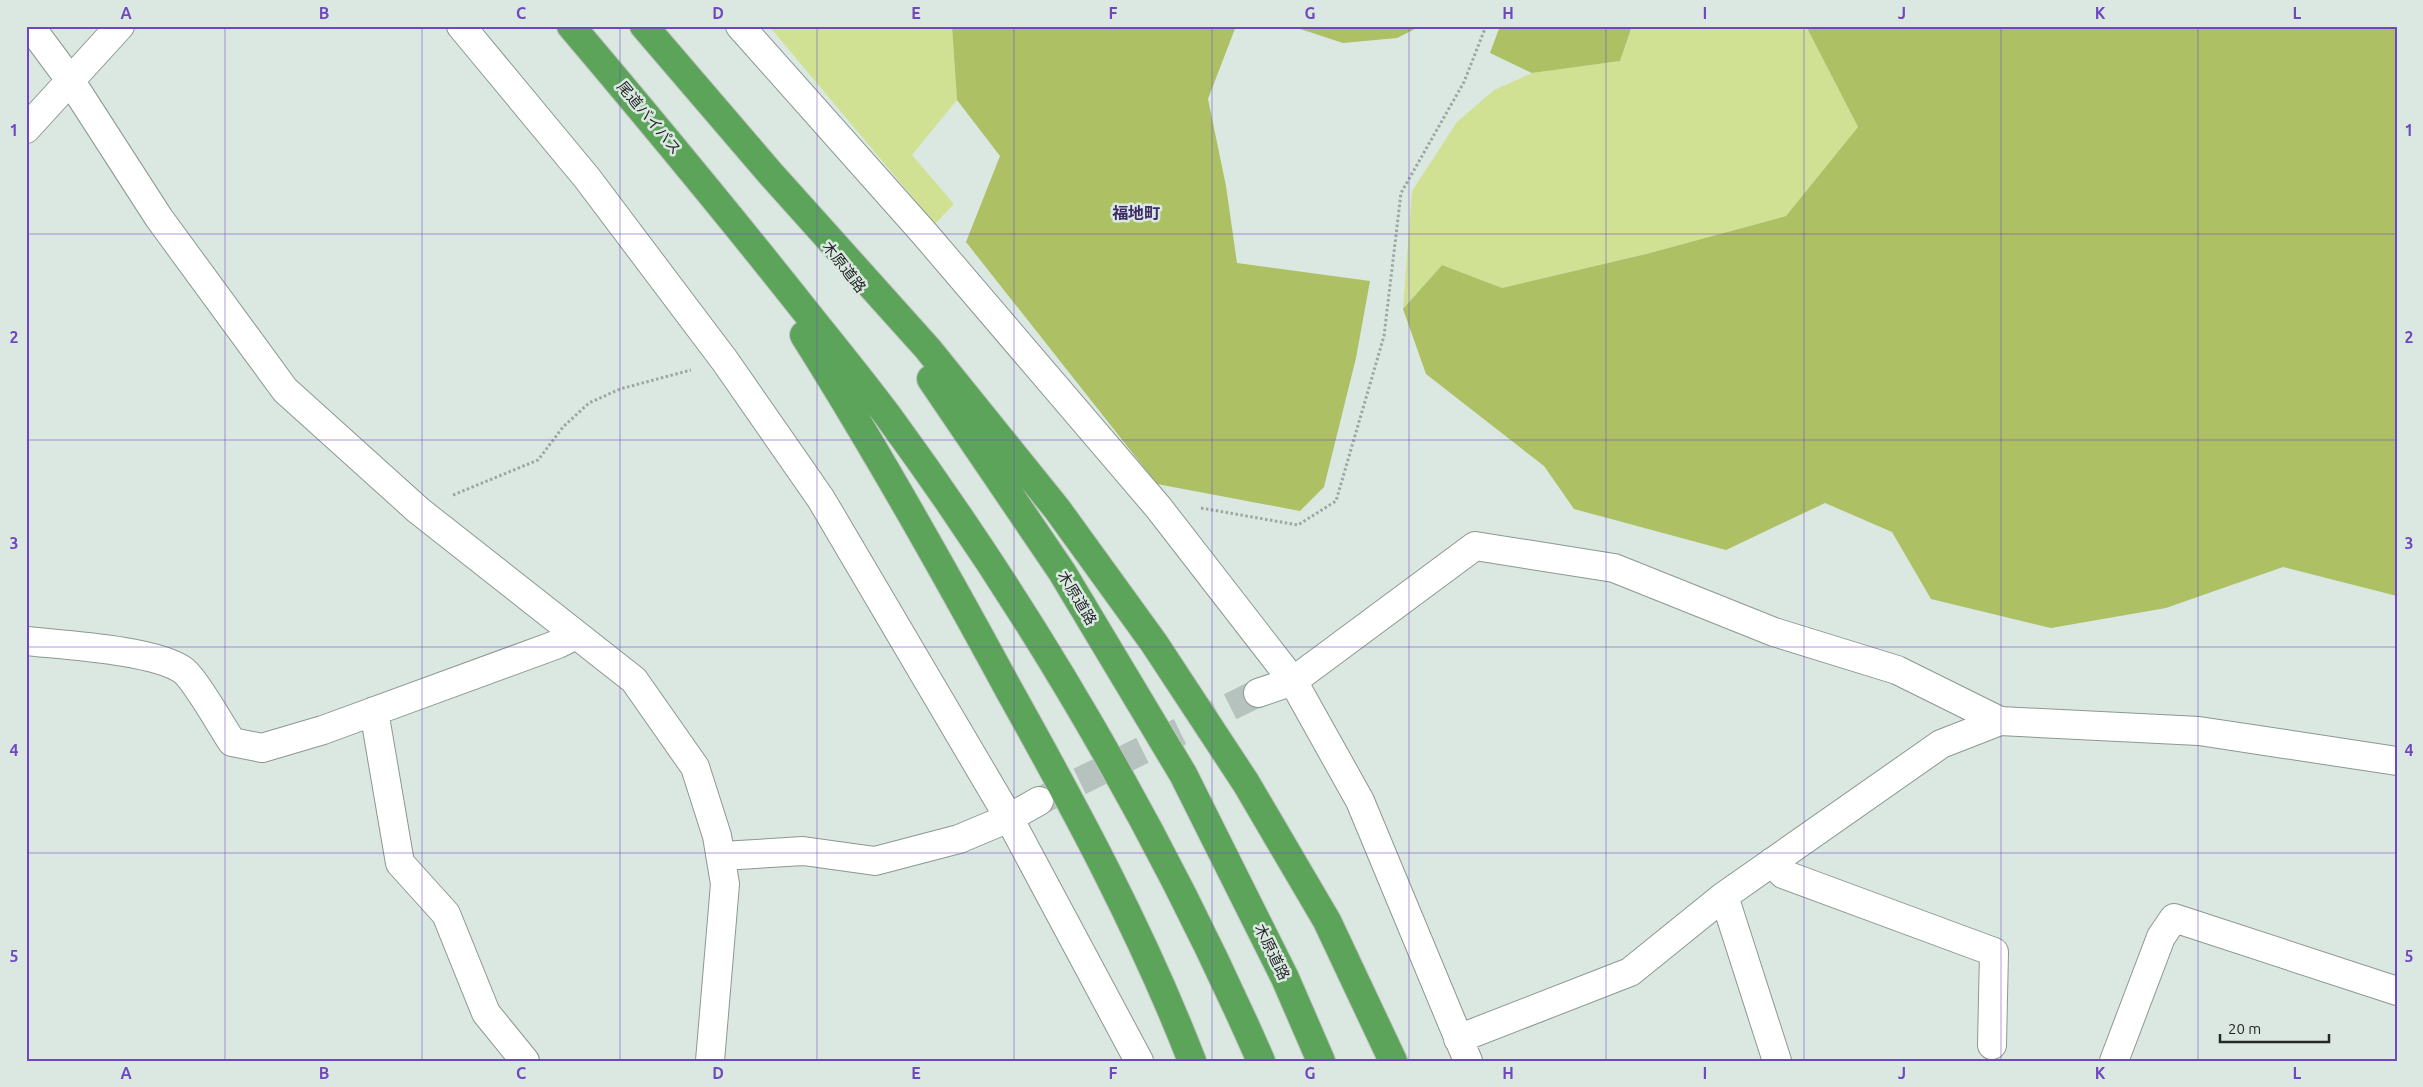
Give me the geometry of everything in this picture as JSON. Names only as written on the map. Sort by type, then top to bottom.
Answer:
[{"type":"highway","name":"尾道バイパス","points":[[571,26],[726,210]]},
{"type":"highway","points":[[644,26],[770,173],[934,357],[1057,509],[1154,643],[1246,783],[1327,921],[1393,1061]]},
{"type":"highway","name":"木原道路","points":[[770,173],[931,379],[1062,572],[1183,774],[1285,978],[1321,1061]]},
{"type":"highway","points":[[726,210],[852,410],[1038,741],[1116,891],[1176,1020],[1192,1061]]},
{"type":"highway","points":[[726,210],[887,415],[1016,602],[1131,796],[1229,988],[1261,1061]]},
{"type":"street","points":[[30,26],[70,80],[159,218],[285,390],[418,510],[634,680],[695,767],[722,856],[725,884],[710,1061]]},
{"type":"street","points":[[26,129],[120,26]]},
{"type":"street","points":[[461,26],[587,178],[726,361],[821,499],[1009,818],[1139,1061]]},
{"type":"street","points":[[740,26],[924,233],[1158,508],[1293,681],[1360,801],[1463,1050],[1630,972],[1724,896],[1942,744],[2000,721]]},
{"type":"street","points":[[1258,693],[1293,681],[1475,546],[1614,568],[1774,632],[1897,670],[2000,721],[2199,731],[2397,761]]},
{"type":"street","points":[[26,641],[101,650],[167,661],[186,672],[232,742],[262,748],[323,730],[558,644],[576,635]]},
{"type":"street","points":[[374,710],[400,863],[446,914],[486,1013],[525,1061]]},
{"type":"street","points":[[722,856],[803,851],[875,862],[959,839],[1009,818],[1039,801]]},
{"type":"street","points":[[1772,862],[1783,874],[1994,952],[1992,1045]]},
{"type":"street","points":[[1724,896],[1778,1061]]},
{"type":"street","points":[[2114,1061],[2161,937],[2174,918],[2397,991]]},
{"type":"path","points":[[1158,508],[1168,502],[1298,525],[1336,501],[1384,336],[1401,193],[1464,82],[1486,26]]},
{"type":"path","points":[[418,510],[538,460],[563,427],[589,403],[620,389],[726,361]]},
{"type":"green space","points":[[769,26],[952,26],[957,100],[912,155],[954,204],[935,224]]},
{"type":"green space","points":[[952,26],[1236,26],[1208,99],[1226,186],[1237,263],[1370,281],[1356,358],[1324,487],[1300,511],[1157,484],[966,242],[1000,156],[957,100]]},
{"type":"green space","points":[[1291,26],[1421,26],[1397,38],[1343,43]]},
{"type":"green space","points":[[1500,26],[1632,26],[1620,61],[1532,73],[1490,53]]},
{"type":"green space","points":[[1632,26],[1806,26],[1858,127],[1786,216],[1646,254],[1502,288],[1442,265],[1403,309],[1412,191],[1457,122],[1494,90],[1532,73],[1620,61]]},
{"type":"green space","points":[[1806,26],[2397,26],[2397,596],[2283,567],[2166,608],[2051,628],[1931,599],[1892,532],[1825,503],[1726,550],[1574,509],[1544,466],[1426,374],[1403,309],[1442,265],[1502,288],[1646,254],[1786,216],[1858,127]]},
{"type":"tunnel","points":[[1042,800],[1258,693]]},
{"type":"district","name":"福地町","points":[[1136,213]]}]
